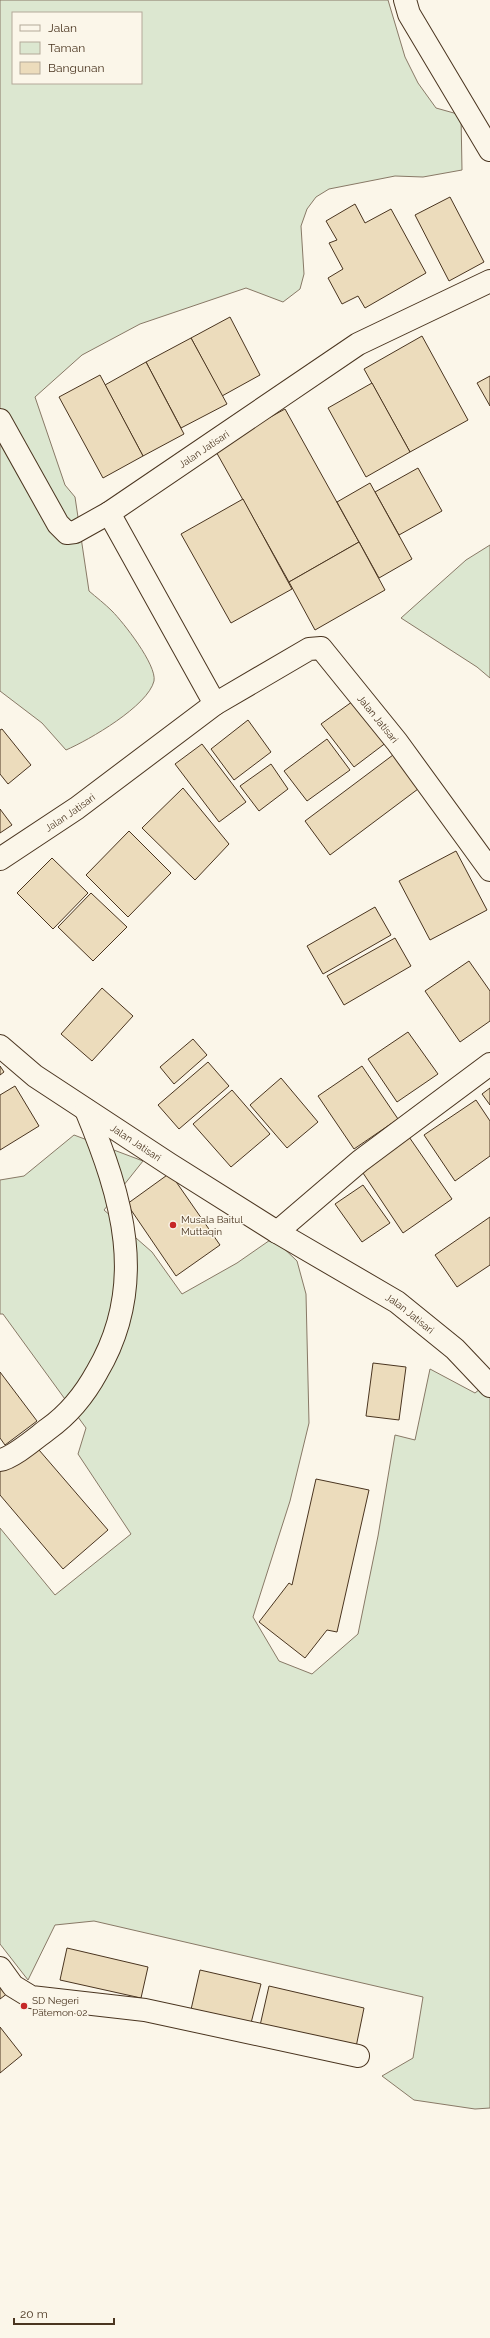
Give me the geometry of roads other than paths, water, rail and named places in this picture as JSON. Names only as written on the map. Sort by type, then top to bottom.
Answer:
[{"type":"street","points":[[405,0],[409,14],[490,150]]},
{"type":"street","name":"Jalan Jatisari","points":[[0,420],[58,524],[67,533],[75,532],[109,513],[358,344],[490,281]]},
{"type":"street","points":[[109,513],[215,704]]},
{"type":"street","name":"Jalan Jatisari","points":[[0,859],[76,808],[215,704],[309,649],[321,648],[397,742],[490,870]]},
{"type":"street","name":"Jalan Jatisari","points":[[0,1046],[35,1076],[86,1110],[277,1232],[397,1302],[455,1349],[490,1386]]},
{"type":"street","points":[[277,1232],[360,1161],[490,1064]]},
{"type":"street","points":[[0,1460],[22,1448],[59,1421],[85,1394],[109,1352],[124,1302],[125,1252],[120,1210],[109,1166],[86,1110]]},
{"type":"street","points":[[0,1968],[13,1986],[31,1997],[145,2010],[358,2056]]},
{"type":"place","name":"Musala Baitul Muttaqin","points":[[173,1225]]},
{"type":"place","name":"SD Negeri Patemon 02","points":[[24,2006]]}]
